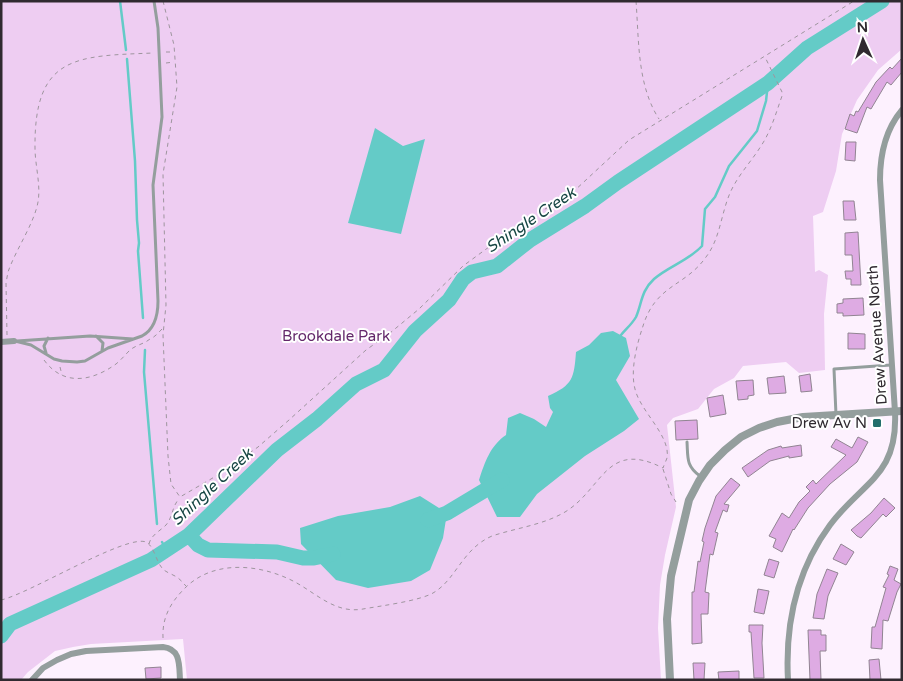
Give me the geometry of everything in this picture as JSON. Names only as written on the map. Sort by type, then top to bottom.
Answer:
[{"type":"street","name":"Drew Avenue North","points":[[788,680],[787,639],[790,614],[796,590],[805,567],[816,545],[831,524],[884,466],[891,454],[895,440],[899,412],[892,365],[880,171],[884,144],[890,128],[902,110]]},
{"type":"street","points":[[1,342],[14,341]]},
{"type":"street","points":[[670,680],[667,633],[668,593],[686,510],[701,477],[724,450],[741,437],[768,424],[788,419],[899,412]]},
{"type":"street","points":[[32,680],[43,668],[71,654],[86,651],[167,647],[176,651],[179,659],[180,680]]},
{"type":"lane","points":[[14,341],[31,345],[57,360],[69,362],[85,361],[102,352],[136,339],[150,330],[156,319],[158,310],[153,185],[162,117],[158,28],[154,1]]},
{"type":"lane","points":[[14,341],[96,336],[136,339]]},
{"type":"lane","points":[[96,336],[103,343],[102,352]]},
{"type":"lane","points":[[46,354],[44,346],[48,338]]},
{"type":"lane","points":[[836,415],[834,369],[892,365]]},
{"type":"lane","points":[[687,442],[691,470],[701,477]]},
{"type":"path","points":[[163,1],[175,52],[177,94],[171,117],[162,174],[166,295],[163,329],[170,475],[173,488],[180,497]]},
{"type":"path","points":[[636,1],[639,49],[645,88],[651,106],[660,120]]},
{"type":"path","points":[[149,544],[150,539],[171,519],[175,503],[180,497],[223,472],[258,447],[366,350],[396,329],[419,309],[463,266],[519,224],[573,192],[629,140],[854,1]]},
{"type":"path","points":[[164,53],[175,52]]},
{"type":"path","points":[[7,337],[6,283],[11,264],[38,202],[35,149],[36,125],[40,100],[46,84],[58,70],[75,62],[100,56],[155,53]]},
{"type":"path","points":[[676,502],[663,468],[667,457],[665,445],[661,435],[639,400],[634,387],[636,360],[643,325],[650,308],[655,300],[696,268],[710,252],[727,200],[734,185],[764,141],[782,96],[781,88],[765,56]]},
{"type":"path","points":[[160,64],[176,62]]},
{"type":"path","points":[[57,360],[62,376]]},
{"type":"path","points":[[167,647],[162,626],[172,602],[186,587],[197,579],[221,568],[238,567],[282,576],[332,605],[343,609],[360,610],[419,598],[433,593],[442,586],[464,558],[482,540],[560,515],[577,503],[604,472],[616,464],[626,460],[639,459],[663,468]]},
{"type":"path","points":[[1,600],[12,598],[61,573],[126,544],[141,541],[149,544],[159,564],[165,571],[180,579],[186,587]]},
{"type":"green space","name":"Brookdale Park","points":[[1,1],[902,1],[902,49],[878,70],[857,100],[842,134],[836,171],[823,212],[813,216],[815,272],[819,270],[828,275],[824,314],[825,370],[799,373],[786,362],[743,366],[734,378],[714,389],[698,409],[673,418],[667,425],[676,507],[660,585],[658,628],[661,680],[187,680],[183,639],[91,644],[55,651],[28,672],[21,680],[1,680]]},
{"type":"shaded area","points":[[375,128],[403,146],[425,139],[401,234],[348,223]]},
{"type":"shaded area","points":[[613,331],[626,338],[630,356],[616,380],[639,419],[585,456],[537,494],[520,517],[497,517],[479,480],[492,449],[506,435],[508,418],[520,413],[546,427],[553,412],[550,408],[548,396],[563,388],[571,380],[576,352],[589,345],[601,333]]},
{"type":"shaded area","points":[[420,496],[447,513],[443,538],[430,570],[411,581],[368,588],[336,580],[301,544],[300,528],[338,516],[390,507]]},
{"type":"building","points":[[902,58],[902,72],[891,85],[887,82],[871,109],[867,107],[857,133],[845,129],[850,114],[854,116],[856,111],[858,112],[876,82],[890,67],[892,69]]},
{"type":"building","points":[[846,142],[856,142],[855,161],[845,160]]},
{"type":"building","points":[[843,201],[854,201],[856,220],[844,220]]},
{"type":"building","points":[[858,232],[861,285],[851,285],[851,279],[846,279],[845,271],[853,271],[852,255],[845,255],[845,233]]},
{"type":"building","points":[[863,298],[864,315],[843,316],[843,313],[837,313],[837,304],[843,303],[843,299]]},
{"type":"building","points":[[848,333],[865,334],[865,349],[848,349]]},
{"type":"building","points":[[810,374],[812,391],[801,392],[799,376]]},
{"type":"building","points":[[784,376],[786,393],[769,394],[767,378]]},
{"type":"building","points":[[753,380],[754,395],[748,396],[748,399],[738,400],[736,381]]},
{"type":"building","points":[[723,395],[726,414],[710,417],[707,398]]},
{"type":"building","points":[[697,420],[698,439],[676,440],[675,421]]},
{"type":"building","points":[[858,437],[868,442],[857,462],[830,484],[808,508],[793,529],[782,552],[773,547],[776,539],[769,536],[782,513],[789,518],[799,502],[810,491],[806,487],[813,480],[816,484],[846,455],[831,447],[836,439],[852,448]]},
{"type":"building","points":[[801,445],[802,456],[789,458],[789,456],[770,461],[748,477],[742,468],[768,450],[781,446],[782,448]]},
{"type":"building","points":[[731,478],[740,485],[724,504],[729,505],[727,512],[723,510],[715,532],[718,533],[713,555],[710,554],[705,592],[709,593],[708,614],[701,614],[702,643],[692,644],[692,592],[694,592],[705,528],[716,496]]},
{"type":"building","points":[[884,498],[895,508],[886,517],[883,514],[861,538],[857,536],[851,530],[871,513]]},
{"type":"building","points":[[841,544],[854,552],[846,565],[833,559]]},
{"type":"building","points":[[769,559],[779,562],[774,578],[764,575]]},
{"type":"building","points":[[890,566],[898,569],[894,580],[901,584],[888,621],[883,620],[882,649],[871,648],[872,627],[875,627],[886,588],[883,587],[889,575],[887,574]]},
{"type":"building","points":[[827,569],[838,573],[828,596],[824,619],[813,618],[817,594]]},
{"type":"building","points":[[758,589],[769,591],[764,614],[754,612]]},
{"type":"building","points":[[749,625],[763,625],[764,678],[754,678]]},
{"type":"building","points":[[808,630],[821,630],[821,635],[826,635],[826,651],[820,651],[821,680],[810,680]]},
{"type":"building","points":[[879,659],[881,680],[870,680],[869,660]]},
{"type":"building","points":[[693,663],[705,663],[704,680],[694,680]]},
{"type":"building","points":[[161,667],[161,678],[146,679],[145,668]]},
{"type":"building","points":[[739,671],[739,680],[719,680],[718,672]]},
{"type":"waterway","points":[[120,1],[126,50]]},
{"type":"waterway","name":"Shingle Creek","points":[[1,636],[10,624],[151,560],[189,535],[277,450],[317,419],[356,384],[384,370],[415,331],[449,300],[463,279],[472,272],[497,266],[530,240],[585,206],[618,182],[768,83],[807,48],[882,1]]},
{"type":"waterway","points":[[127,59],[135,161],[138,251],[143,318]]},
{"type":"waterway","points":[[621,335],[636,317],[644,293],[654,279],[691,256],[702,246],[705,209],[715,197],[729,166],[757,131],[766,101],[768,83]]},
{"type":"waterway","points":[[145,350],[144,372],[157,524]]},
{"type":"waterway","points":[[428,520],[447,513],[502,480]]},
{"type":"waterway","points":[[189,535],[198,545],[208,550],[277,552],[303,558],[333,554]]},
{"type":"waterway","points":[[162,542],[167,551]]},
{"type":"place","name":"Drew Av N","points":[[877,423]]}]
